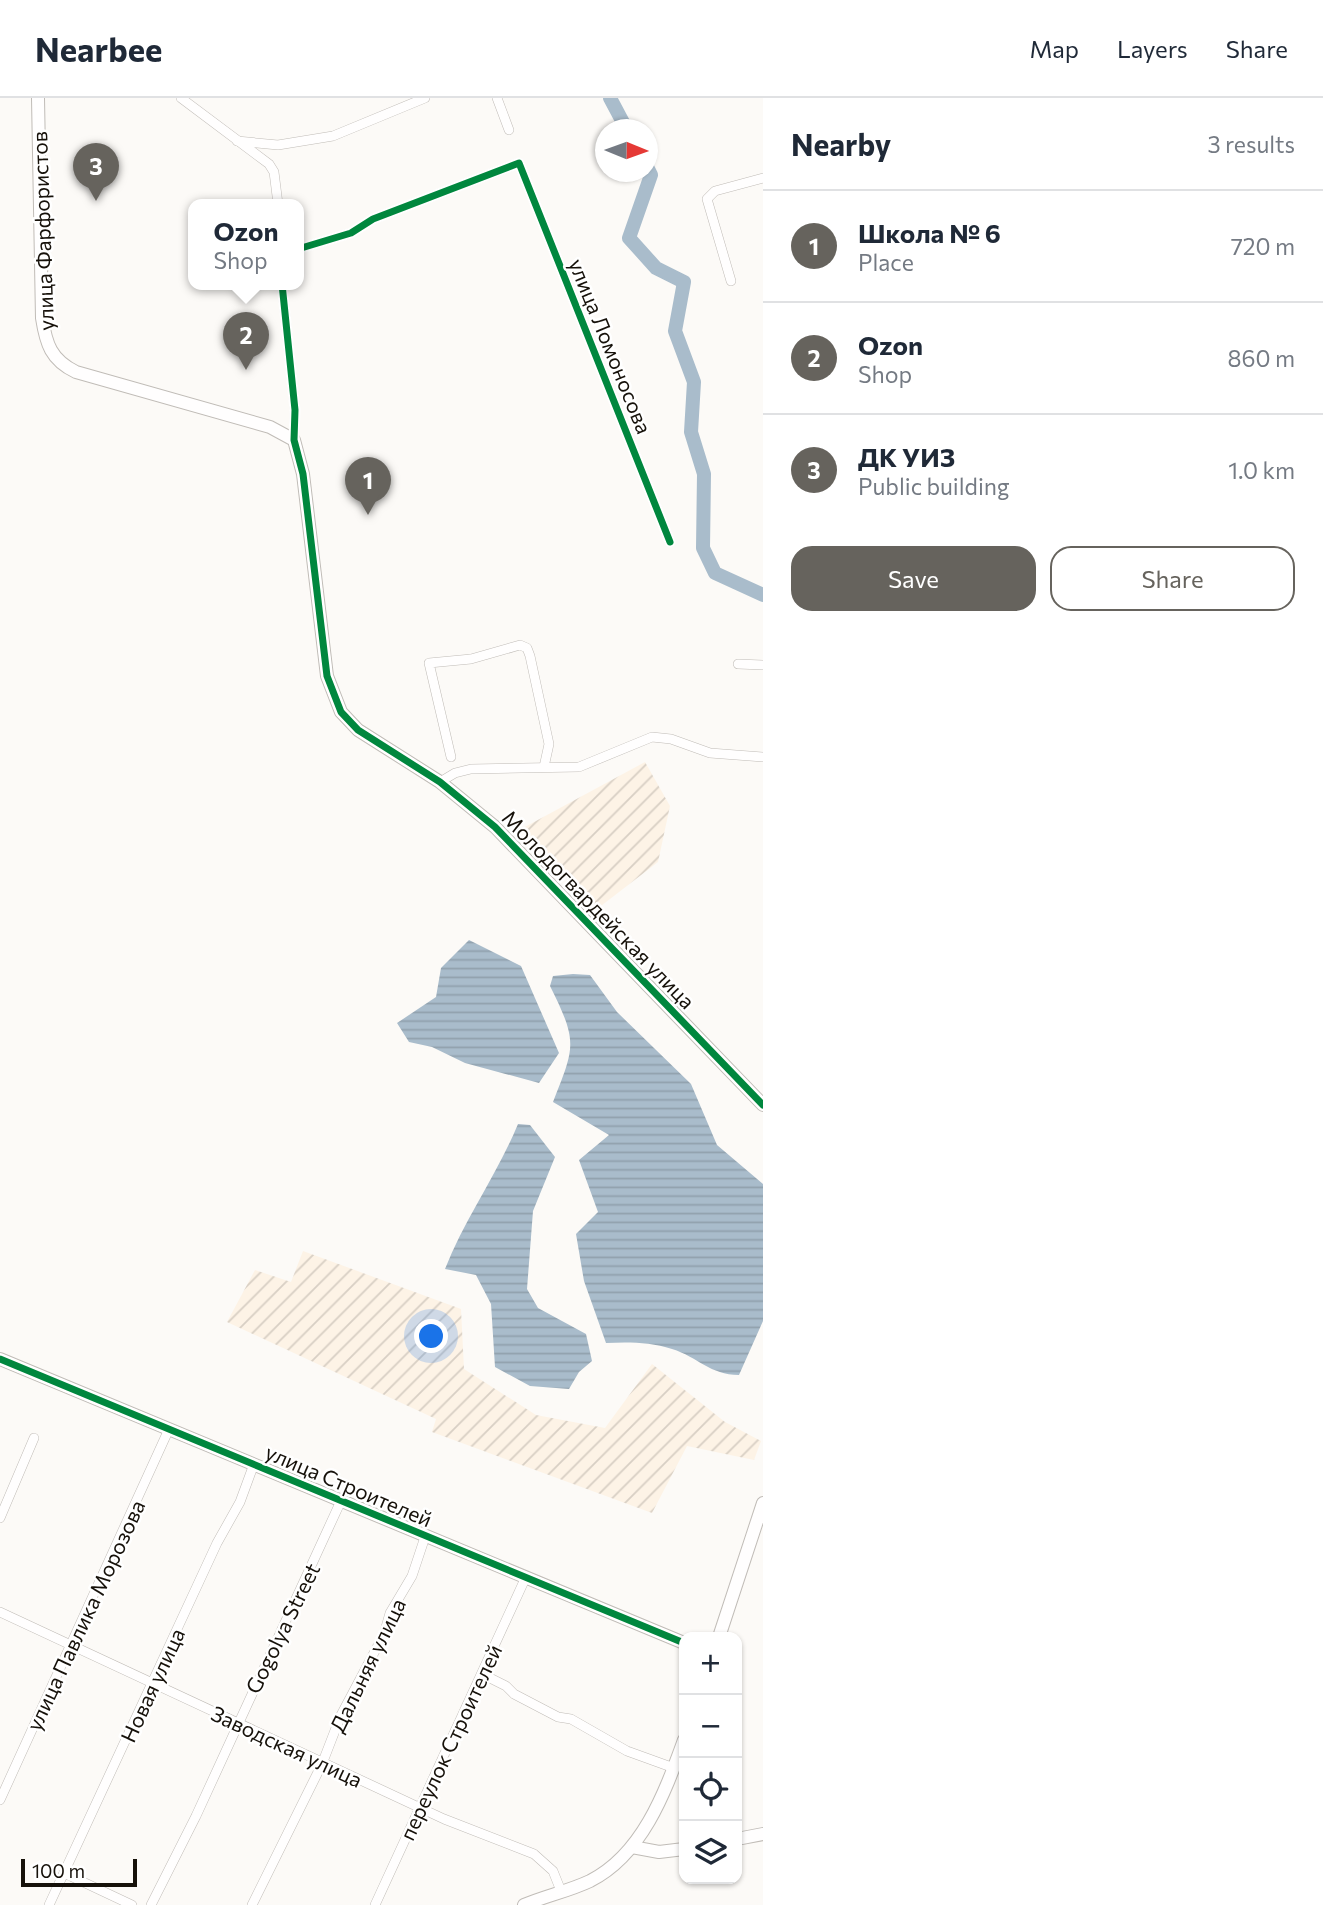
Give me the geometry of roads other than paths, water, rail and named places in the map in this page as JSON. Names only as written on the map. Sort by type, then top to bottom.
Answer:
[{"type":"street","name":"улица Фарфористов","points":[[38,98],[42,318],[50,352],[58,362],[76,372],[270,427],[294,440]]},
{"type":"street","points":[[181,98],[275,172],[278,199]]},
{"type":"street","points":[[237,141],[278,145],[333,135],[425,98]]},
{"type":"street","points":[[497,98],[509,130]]},
{"type":"street","name":"улица Ломоносова","points":[[304,248],[351,233],[373,219],[519,163],[670,542]]},
{"type":"street","points":[[732,281],[707,200],[715,191],[763,178]]},
{"type":"street","name":"Молодогвардейская улица","points":[[283,290],[295,410],[294,440],[303,474],[327,676],[333,698],[341,712],[358,730],[440,782],[520,852],[763,1105]]},
{"type":"street","points":[[451,757],[429,663],[471,659],[520,645],[527,648],[530,656],[549,744],[544,767]]},
{"type":"street","points":[[738,664],[763,664]]},
{"type":"street","points":[[440,782],[455,773],[471,769],[590,764],[629,744],[652,737],[671,739],[710,753],[763,757]]},
{"type":"street","name":"улица Строителей","points":[[0,1359],[254,1464],[340,1503],[679,1641]]},
{"type":"street","name":"улица Павлика Морозова","points":[[0,1800],[169,1429]]},
{"type":"street","points":[[0,1518],[34,1438]]},
{"type":"street","name":"Новая улица","points":[[49,1905],[152,1681],[240,1502],[254,1464]]},
{"type":"street","name":"Gogolya Street","points":[[151,1905],[196,1816],[340,1503]]},
{"type":"street","points":[[721,1632],[763,1503]]},
{"type":"street","name":"Дальняя улица","points":[[252,1905],[322,1764],[341,1715],[384,1634],[390,1613],[412,1576],[425,1537]]},
{"type":"street","name":"переулок Строителей","points":[[375,1905],[525,1579]]},
{"type":"street","name":"Заводская улица","points":[[0,1612],[152,1681],[322,1764],[534,1854],[553,1871],[561,1891]]},
{"type":"street","points":[[482,1674],[506,1686],[514,1694],[558,1717],[572,1720],[627,1751],[674,1768]]},
{"type":"street","points":[[524,1905],[600,1875],[632,1847],[649,1819],[679,1754]]},
{"type":"street","points":[[742,1838],[763,1834]]},
{"type":"street","points":[[632,1847],[659,1852],[679,1850]]},
{"type":"street","points":[[64,1873],[132,1905]]},
{"type":"water","points":[[469,940],[521,966],[559,1053],[539,1083],[465,1063],[432,1047],[409,1042],[397,1023],[436,997],[441,968]]},
{"type":"water","points":[[590,975],[617,1012],[691,1084],[717,1145],[763,1184],[763,1321],[739,1375],[720,1372],[681,1352],[664,1347],[639,1343],[606,1343],[584,1281],[576,1234],[598,1212],[579,1160],[609,1135],[553,1102],[566,1068],[570,1044],[565,1020],[550,986],[553,976]]},
{"type":"water","points":[[518,1124],[530,1125],[555,1157],[533,1211],[527,1289],[538,1308],[586,1334],[592,1361],[579,1372],[569,1389],[530,1386],[495,1367],[491,1304],[476,1275],[445,1269]]},
{"type":"waterway","points":[[610,98],[621,119]]},
{"type":"waterway","points":[[649,182],[629,238],[656,268],[684,282],[675,331],[694,382],[691,432],[704,474],[703,548],[715,573],[763,595]]},
{"type":"place","name":"ДК УИЗ","points":[[96,201]]},
{"type":"place","name":"Ozon","points":[[246,370]]},
{"type":"place","name":"Школа № 6","points":[[368,515]]}]
